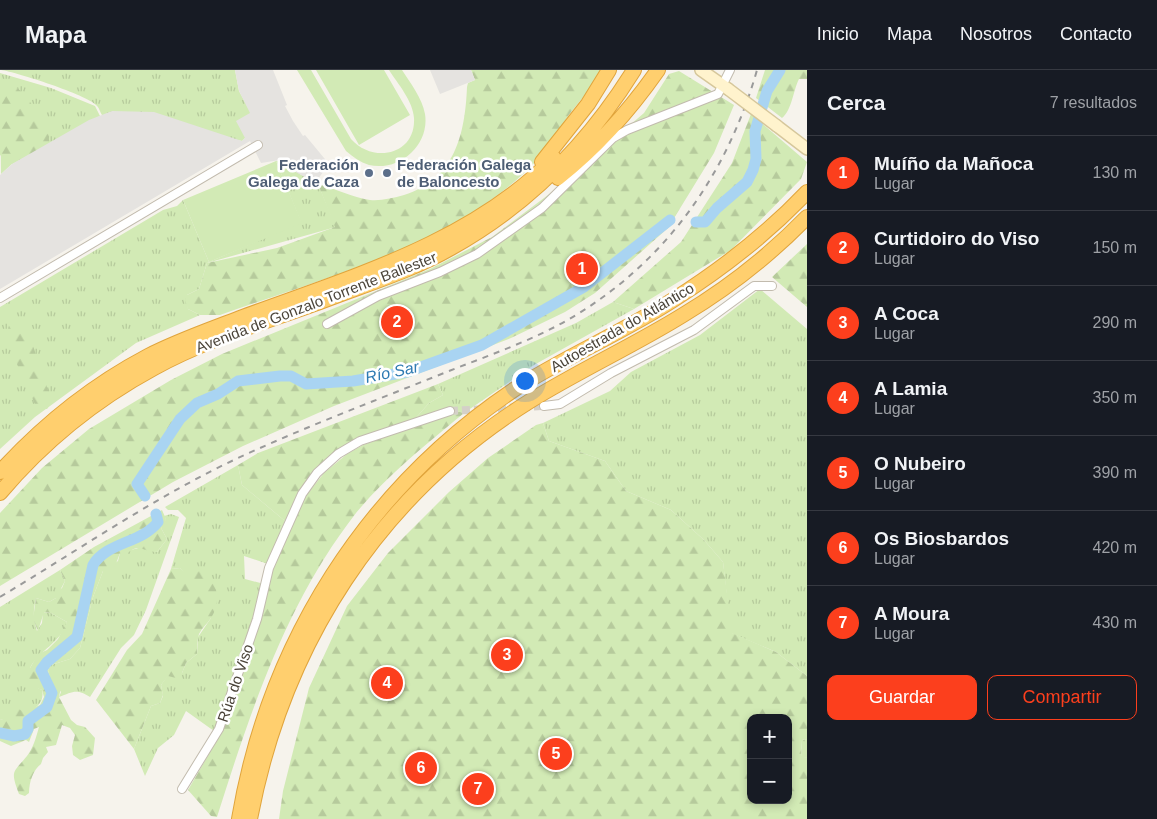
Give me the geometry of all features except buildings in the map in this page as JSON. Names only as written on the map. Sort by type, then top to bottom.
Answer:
[{"type":"highway","points":[[511,196],[557,144],[588,104],[609,70]]},
{"type":"highway","name":"Avenida de Gonzalo Torrente Ballester","points":[[0,472],[20,450],[78,400],[149,356],[209,330],[413,253],[464,227],[511,196],[570,142],[590,118],[623,70]]},
{"type":"highway","name":"Avenida de Gonzalo Torrente Ballester","points":[[0,493],[28,459],[86,409],[155,367],[216,340],[414,267],[451,248],[490,224],[535,189],[573,153],[595,127],[634,70]]},
{"type":"highway","points":[[535,189],[550,185],[574,165],[630,107],[658,70]]},
{"type":"highway","name":"Autoestrada do Atlántico","points":[[239,819],[254,749],[278,676],[304,624],[331,577],[389,497],[473,419],[516,389],[569,357],[673,300],[740,254],[775,224],[807,192]]},
{"type":"highway","name":"Autoestrada do Atlántico","points":[[250,819],[275,721],[290,680],[314,631],[342,583],[375,538],[441,470],[485,433],[528,402],[684,315],[724,289],[750,269],[807,218]]},
{"type":"street","points":[[327,324],[378,296],[440,272],[477,254],[507,235],[542,208],[612,138],[627,130],[718,94],[725,87],[730,70]]},
{"type":"street","points":[[703,71],[807,149]]},
{"type":"street","points":[[0,298],[258,144]]},
{"type":"street","points":[[544,406],[560,404],[611,373],[694,330],[754,286],[772,286]]},
{"type":"street","name":"Rúa do Viso","points":[[182,789],[212,743],[223,720],[257,619],[269,568],[302,494],[317,473],[338,454],[360,441],[450,411]]},
{"type":"green space","points":[[1,70],[235,70],[239,91],[251,113],[245,138],[242,141],[102,115],[97,106],[90,101],[66,90]]},
{"type":"green space","points":[[297,70],[311,70],[351,139],[360,147],[381,153],[392,152],[401,147],[413,131],[414,118],[411,105],[389,70],[402,70],[424,108],[425,125],[423,136],[410,154],[391,164],[369,165],[357,159],[346,151]]},
{"type":"green space","points":[[316,70],[384,70],[410,115],[359,145]]},
{"type":"green space","points":[[471,70],[601,70],[598,77],[566,119],[556,137],[524,173],[488,202],[446,227],[402,249],[355,268],[220,315],[200,315],[188,309],[185,300],[187,295],[199,289],[207,263],[277,248],[335,227],[318,184],[357,197],[378,200],[404,195],[421,188],[435,178],[446,166],[460,138],[468,83],[475,80]]},
{"type":"green space","points":[[765,70],[807,70],[807,79],[799,79],[790,105],[782,118],[756,98]]},
{"type":"green space","points":[[679,71],[734,105],[714,153],[668,228],[595,293],[565,312],[511,338],[334,406],[243,446],[173,482],[0,586],[0,513],[42,468],[89,429],[171,380],[222,354],[430,269],[492,237],[548,195],[644,113],[669,74]]},
{"type":"green space","points":[[0,73],[51,88],[95,106],[100,116],[12,164],[1,174]]},
{"type":"green space","points":[[5,79],[26,95],[35,110],[47,120],[50,130],[48,145],[12,164],[0,155],[0,80]]},
{"type":"green space","points":[[751,114],[807,162],[801,179],[731,250],[634,309],[613,302],[681,242],[732,163]]},
{"type":"green space","points":[[280,160],[289,168],[318,184],[336,227],[207,263],[199,289],[187,295],[188,309],[200,315],[136,343],[35,417],[0,449],[0,307],[163,210],[177,206],[183,200],[209,262],[301,222],[276,161]]},
{"type":"green space","points":[[276,161],[302,223],[209,262],[183,200]]},
{"type":"green space","points":[[807,244],[807,307],[772,277]]},
{"type":"green space","points":[[760,289],[807,329],[807,676],[776,652],[731,633],[723,562],[704,540],[671,510],[626,491],[605,461],[549,441],[543,423],[610,391],[631,372],[700,335]]},
{"type":"green space","points":[[613,302],[634,309],[534,365],[464,413],[456,411],[428,421],[414,420],[429,403],[443,395],[438,384],[576,323]]},
{"type":"green space","points":[[11,317],[20,318],[29,334],[52,402],[47,409],[37,409],[17,363],[10,338],[9,327]]},
{"type":"green space","points":[[438,384],[443,395],[429,403],[414,420],[358,439],[298,495],[285,521],[242,485],[238,465],[258,453]]},
{"type":"green space","points":[[456,411],[464,413],[394,473],[368,499],[331,548],[290,621],[257,698],[217,817],[211,816],[188,790],[224,728],[260,621],[272,571],[305,497],[324,473],[347,454],[363,445]]},
{"type":"green space","points":[[543,423],[549,441],[605,461],[626,491],[671,510],[704,540],[723,562],[732,633],[776,652],[807,676],[807,739],[802,740],[801,756],[807,758],[807,819],[279,819],[283,791],[309,688],[347,606],[388,553],[449,492],[488,458],[536,425]]},
{"type":"green space","points":[[238,465],[242,485],[285,521],[268,564],[244,556],[245,579],[264,584],[219,724],[214,731],[186,711],[174,735],[158,748],[145,776],[134,749],[151,706],[160,703],[163,696],[161,685],[168,675],[182,673],[186,663],[197,654],[198,637],[211,618],[185,573],[180,568],[171,569],[186,518],[178,510],[168,510],[165,507]]},
{"type":"green space","points":[[162,510],[166,519],[165,524],[161,528],[167,539],[157,552],[137,548],[125,556],[120,553],[114,569],[110,572],[103,571],[93,597],[80,648],[70,659],[51,665],[48,670],[50,678],[61,687],[59,697],[71,720],[77,725],[85,727],[95,738],[93,755],[80,760],[73,755],[72,746],[75,735],[70,728],[62,725],[56,745],[46,747],[48,752],[34,773],[29,793],[25,796],[19,794],[14,780],[14,772],[31,750],[39,727],[34,729],[29,742],[26,740],[11,746],[0,741],[0,720],[3,719],[5,710],[19,709],[24,712],[40,705],[44,697],[42,690],[30,683],[25,670],[30,668],[38,654],[47,650],[58,639],[67,622],[51,613],[44,612],[38,631],[33,619],[36,598],[49,602],[56,598],[56,592],[62,588],[65,581],[60,570],[94,547]]},
{"type":"green space","points":[[171,514],[179,517],[146,610],[134,635],[121,648],[90,697],[81,692],[71,692],[59,697],[61,692],[50,678],[48,670],[51,665],[70,659],[80,648],[93,597],[103,571],[118,561],[120,553],[142,547],[157,552],[167,539],[161,528],[166,519],[164,516]]},
{"type":"green space","points":[[193,567],[207,575],[216,588],[217,602],[215,610],[199,634],[197,654],[186,663],[182,673],[176,678],[168,676],[161,685],[163,695],[160,703],[151,706],[134,749],[96,700],[127,650],[142,634],[171,569],[180,568],[186,573]]},
{"type":"green space","points":[[60,570],[65,581],[56,598],[49,602],[36,598],[34,607],[37,631],[42,623],[43,612],[51,613],[67,622],[60,636],[39,656],[30,668],[38,688],[42,690],[40,703],[29,711],[0,720],[0,607]]},
{"type":"green space","points":[[807,739],[807,758],[801,757],[802,740]]},
{"type":"shaded area","points":[[235,70],[273,70],[287,105],[285,106],[293,121],[303,136],[305,135],[329,164],[315,183],[289,168],[280,160],[261,163],[250,141],[0,289],[0,175],[12,164],[89,120],[112,111],[154,112],[242,141],[245,138],[236,121],[250,113],[239,91]]},
{"type":"shaded area","points":[[430,70],[471,70],[475,80],[440,94]]},
{"type":"waterway","name":"Río Sar","points":[[696,222],[705,222],[717,208],[747,182],[756,159],[755,131],[767,91],[780,70]]},
{"type":"waterway","name":"Río Sar","points":[[145,496],[137,484],[180,419],[197,403],[218,394],[238,381],[280,376],[291,376],[306,384],[353,381],[407,372],[482,345],[584,287],[670,220]]},
{"type":"waterway","name":"Río Sar","points":[[0,733],[14,736],[25,734],[28,729],[28,721],[47,707],[52,693],[41,670],[47,662],[77,637],[93,565],[99,557],[107,552],[151,529],[158,522],[156,514]]},
{"type":"tunnel","points":[[450,411],[544,406]]},
{"type":"railway","points":[[0,597],[123,521],[217,468],[324,421],[530,339],[561,324],[609,293],[666,240],[690,210],[711,178],[729,143],[745,108],[757,70]]},
{"type":"place","name":"Federación Galega de Caza","points":[[369,173]]},
{"type":"place","name":"Federación Galega de Baloncesto","points":[[387,173]]},
{"type":"place","name":"Muíño da Mañoca","points":[[582,269]]},
{"type":"place","name":"Curtidoiro do Viso","points":[[397,322]]},
{"type":"place","name":"A Coca","points":[[507,655]]},
{"type":"place","name":"A Lamia","points":[[387,683]]},
{"type":"place","name":"O Nubeiro","points":[[556,754]]},
{"type":"place","name":"Os Biosbardos","points":[[421,768]]},
{"type":"place","name":"A Moura","points":[[478,789]]}]
